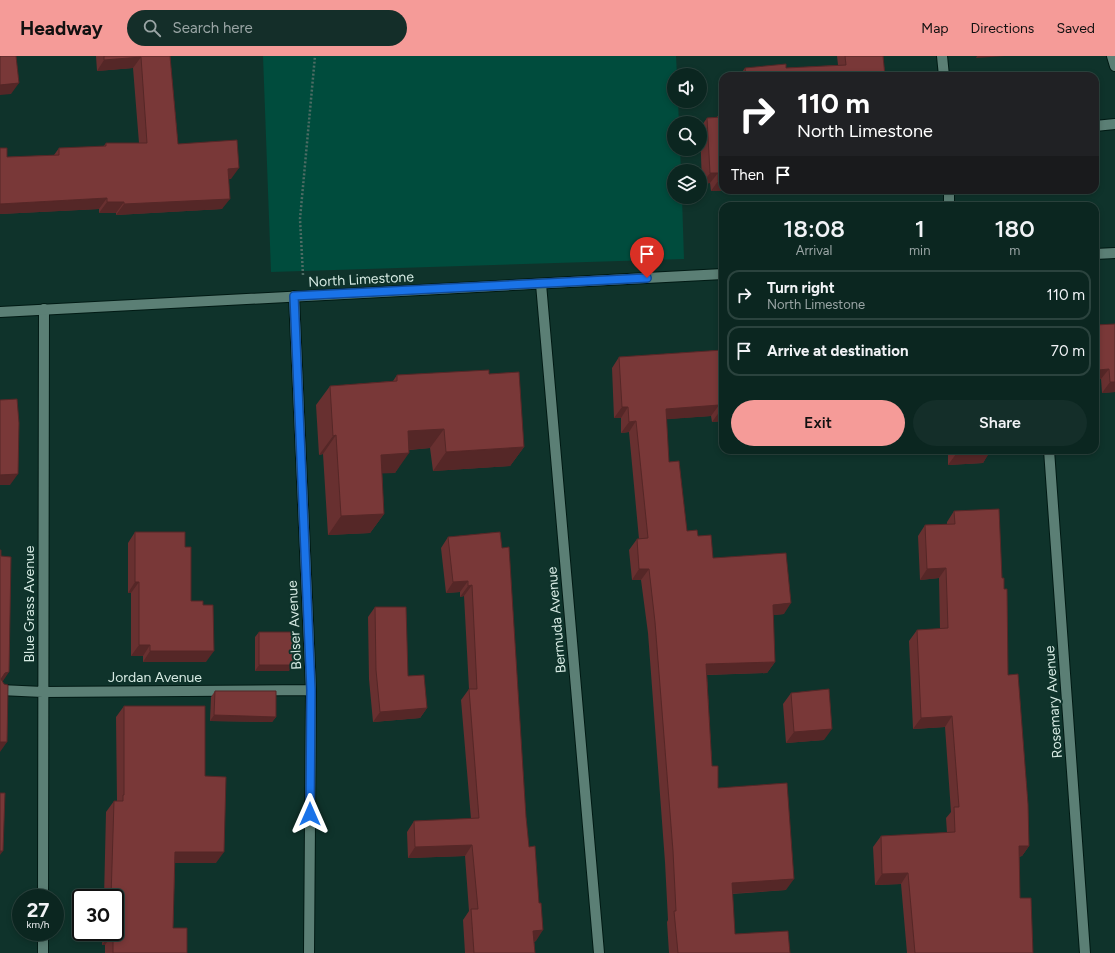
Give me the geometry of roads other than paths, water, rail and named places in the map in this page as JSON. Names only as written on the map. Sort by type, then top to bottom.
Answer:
[{"type":"street","points":[[942,56],[944,72]]},
{"type":"street","points":[[1112,56],[1115,66]]},
{"type":"street","points":[[1099,126],[1115,124]]},
{"type":"street","points":[[1099,254],[1115,253]]},
{"type":"street","name":"North Limestone","points":[[0,312],[719,274]]},
{"type":"street","name":"Bermuda Avenue","points":[[541,284],[599,953]]},
{"type":"street","name":"Bolser Avenue","points":[[294,296],[311,690],[309,953]]},
{"type":"street","name":"Blue Grass Avenue","points":[[43,889],[44,310]]},
{"type":"street","name":"Rosemary Avenue","points":[[1049,454],[1085,953]]},
{"type":"street","name":"Jordan Avenue","points":[[0,690],[43,692],[311,690]]},
{"type":"street","points":[[43,941],[43,953]]}]
